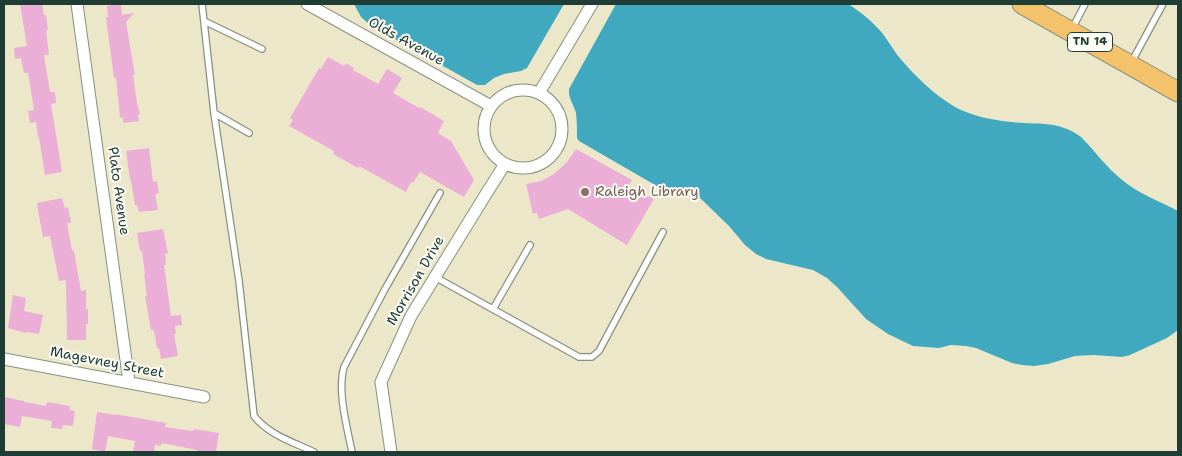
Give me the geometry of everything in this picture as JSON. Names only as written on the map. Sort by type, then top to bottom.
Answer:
[{"type":"main road","name":"TN 14","points":[[1022,4],[1178,92]]},
{"type":"main road","points":[[1157,80],[1178,77]]},
{"type":"street","name":"Plato Avenue","points":[[77,4],[129,382]]},
{"type":"street","name":"Olds Avenue","points":[[307,4],[491,106]]},
{"type":"street","points":[[539,93],[592,4]]},
{"type":"street","points":[[526,90],[539,93],[549,100],[557,110],[561,122],[558,146],[551,156],[541,163],[517,168],[505,164],[494,156],[487,144],[484,131],[485,118],[491,106],[500,96],[513,91],[526,90]]},
{"type":"street","name":"Morrison Drive","points":[[391,452],[381,382],[411,316],[505,164]]},
{"type":"street","name":"Magevney Street","points":[[4,359],[204,397]]},
{"type":"lane","points":[[202,4],[214,113],[239,281],[254,416],[268,430],[314,452]]},
{"type":"lane","points":[[1070,31],[1085,4]]},
{"type":"lane","points":[[1130,65],[1163,4]]},
{"type":"lane","points":[[204,21],[262,49]]},
{"type":"lane","points":[[214,113],[249,133]]},
{"type":"lane","points":[[352,452],[342,392],[341,376],[344,367],[440,193]]},
{"type":"lane","points":[[435,277],[579,357],[592,357],[599,351],[663,232]]},
{"type":"lane","points":[[492,309],[530,245]]},
{"type":"water","points":[[354,4],[564,4],[527,68],[494,78],[485,85],[477,85],[370,25],[361,17]]},
{"type":"water","points":[[616,4],[848,4],[858,10],[883,34],[898,56],[917,77],[955,107],[989,119],[1056,126],[1081,137],[1110,169],[1127,184],[1178,211],[1178,330],[1167,338],[1122,357],[1075,356],[1034,366],[1012,363],[976,348],[966,346],[951,345],[939,348],[913,346],[888,334],[866,319],[827,278],[813,270],[766,259],[756,254],[698,196],[683,192],[676,193],[674,196],[579,141],[577,138],[576,113],[570,98],[569,89]]},
{"type":"building","points":[[20,4],[42,4],[44,15],[46,15],[49,55],[44,55],[50,92],[55,92],[56,103],[51,104],[62,172],[45,175],[36,122],[30,123],[28,111],[34,110],[28,73],[24,73],[21,58],[15,59],[14,48],[27,46]]},
{"type":"building","points":[[121,4],[122,15],[134,13],[126,22],[140,114],[138,115],[139,121],[123,123],[123,117],[120,118],[116,77],[114,78],[106,18],[108,17],[107,6]]},
{"type":"building","points":[[328,57],[344,66],[346,63],[354,68],[353,70],[378,84],[387,69],[402,78],[393,93],[444,121],[438,133],[451,141],[474,180],[464,197],[420,172],[413,183],[411,182],[406,192],[333,154],[334,151],[289,126],[293,120],[290,118],[319,68],[321,69]]},
{"type":"building","points":[[149,148],[153,182],[157,181],[159,193],[155,194],[158,210],[139,212],[137,205],[135,205],[126,151]]},
{"type":"building","name":"Raleigh Library","points":[[576,149],[632,180],[628,186],[654,199],[627,245],[568,209],[539,219],[537,213],[533,214],[526,184],[541,181],[554,174],[567,162]]},
{"type":"building","points":[[62,198],[65,208],[68,207],[71,223],[67,223],[81,291],[86,290],[88,324],[86,324],[86,340],[67,340],[66,280],[59,281],[50,236],[43,237],[39,216],[37,203]]},
{"type":"building","points":[[163,229],[168,253],[165,254],[166,265],[164,265],[171,316],[181,315],[182,325],[175,326],[176,334],[174,334],[178,356],[161,359],[159,348],[157,349],[154,330],[151,330],[145,296],[147,296],[142,251],[140,251],[137,233]]},
{"type":"building","points":[[13,295],[26,298],[24,311],[43,315],[39,334],[8,328]]},
{"type":"building","points":[[4,397],[46,406],[47,402],[70,406],[70,410],[75,411],[73,426],[63,425],[62,429],[51,428],[52,421],[22,416],[20,427],[4,424]]},
{"type":"building","points":[[97,412],[166,423],[165,427],[219,433],[216,452],[197,452],[197,450],[162,443],[161,446],[155,445],[154,452],[133,452],[135,441],[108,436],[105,452],[92,449]]},
{"type":"place","name":"Raleigh Library","points":[[585,192]]}]
